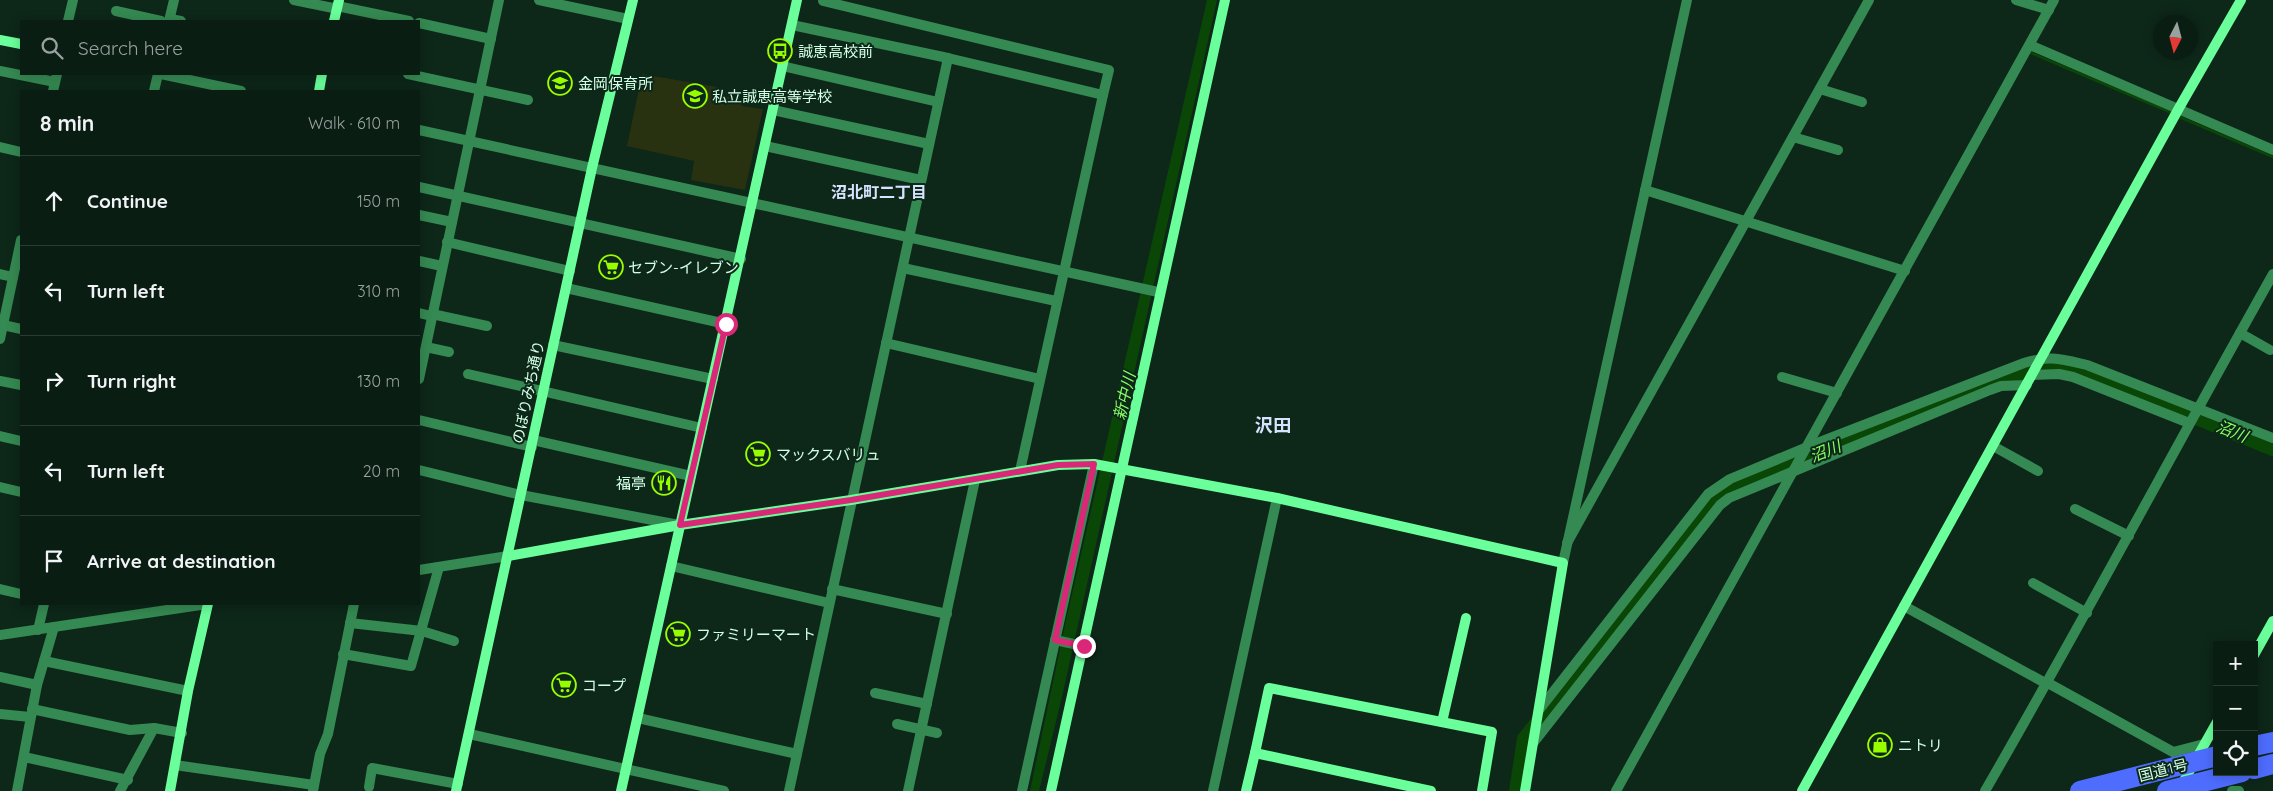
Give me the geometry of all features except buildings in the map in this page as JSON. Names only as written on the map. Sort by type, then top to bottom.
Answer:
[{"type":"highway","points":[[2258,745],[2273,742]]},
{"type":"highway","name":"国道1号","points":[[2080,791],[2194,762],[2210,750]]},
{"type":"highway","points":[[2258,768],[2273,764]]},
{"type":"highway","name":"国道1号","points":[[2175,790],[2227,776]]},
{"type":"street","points":[[68,20],[73,0]]},
{"type":"street","points":[[116,11],[167,20],[174,0]]},
{"type":"street","points":[[294,0],[332,8],[338,3]]},
{"type":"street","points":[[420,366],[426,347],[499,0]]},
{"type":"street","points":[[538,0],[628,19]]},
{"type":"street","name":"のぼりみち通り","points":[[457,787],[592,168],[633,0]]},
{"type":"street","points":[[621,791],[741,259],[797,0]]},
{"type":"street","points":[[1051,791],[1123,468],[1158,292],[1225,0]]},
{"type":"street","points":[[1525,791],[1567,543],[1687,0]]},
{"type":"street","points":[[1567,543],[1869,0]]},
{"type":"street","points":[[2016,0],[2049,10]]},
{"type":"street","points":[[1616,791],[2054,0]]},
{"type":"street","points":[[1802,791],[2179,108],[2241,0]]},
{"type":"street","points":[[823,1],[1109,70],[1056,301],[1020,471]]},
{"type":"street","points":[[334,20],[338,3]]},
{"type":"street","points":[[338,3],[405,20]]},
{"type":"street","points":[[420,23],[491,39]]},
{"type":"street","points":[[792,24],[948,58],[1103,95]]},
{"type":"street","points":[[0,40],[20,44]]},
{"type":"street","points":[[2030,45],[2273,150]]},
{"type":"street","points":[[789,791],[948,58]]},
{"type":"street","points":[[782,66],[938,102]]},
{"type":"street","points":[[0,71],[57,85]]},
{"type":"street","points":[[154,90],[160,75]]},
{"type":"street","points":[[165,75],[236,90]]},
{"type":"street","points":[[318,90],[322,75]]},
{"type":"street","points":[[412,75],[528,100]]},
{"type":"street","points":[[1820,88],[1862,102]]},
{"type":"street","points":[[773,110],[929,144]]},
{"type":"street","points":[[420,130],[1158,292]]},
{"type":"street","points":[[1793,137],[1838,150]]},
{"type":"street","points":[[765,146],[921,180]]},
{"type":"street","points":[[0,147],[20,152]]},
{"type":"street","points":[[420,187],[741,259]]},
{"type":"street","points":[[1645,190],[1904,271]]},
{"type":"street","points":[[420,215],[452,222]]},
{"type":"street","points":[[448,242],[570,271]]},
{"type":"street","points":[[0,340],[4,303],[20,253]]},
{"type":"street","points":[[420,261],[442,266]]},
{"type":"street","points":[[903,268],[1056,301]]},
{"type":"street","points":[[0,274],[13,277]]},
{"type":"street","points":[[1985,791],[2087,613],[2189,422],[2273,274]]},
{"type":"street","points":[[566,288],[726,324]]},
{"type":"street","points":[[420,313],[487,326]]},
{"type":"street","points":[[3,325],[20,329]]},
{"type":"street","points":[[2240,333],[2270,350]]},
{"type":"street","points":[[886,343],[1040,378]]},
{"type":"street","points":[[553,345],[713,379]]},
{"type":"street","points":[[426,347],[450,352]]},
{"type":"street","points":[[1539,712],[1708,494],[1730,479],[1806,447],[2042,357],[2057,357],[2087,365],[2273,438]]},
{"type":"street","points":[[468,374],[702,428]]},
{"type":"street","points":[[2032,375],[2058,374],[2074,377],[2189,422]]},
{"type":"street","points":[[1782,377],[1837,393]]},
{"type":"street","points":[[0,381],[20,385]]},
{"type":"street","points":[[1534,739],[1720,505],[1729,498],[1990,390],[2001,386],[2027,385]]},
{"type":"street","points":[[420,420],[691,476]]},
{"type":"street","points":[[0,436],[20,441]]},
{"type":"street","points":[[1993,446],[2038,471]]},
{"type":"street","points":[[420,570],[680,525],[851,500],[1058,465],[1097,464],[1276,498],[1563,563]]},
{"type":"street","points":[[1022,791],[1055,640],[1097,464]]},
{"type":"street","points":[[420,470],[521,495],[680,525]]},
{"type":"street","points":[[908,791],[975,480]]},
{"type":"street","points":[[0,487],[20,492]]},
{"type":"street","points":[[1213,791],[1276,498]]},
{"type":"street","points":[[2075,509],[2129,536]]},
{"type":"street","points":[[671,566],[829,603]]},
{"type":"street","points":[[343,654],[411,666],[439,567]]},
{"type":"street","points":[[2033,583],[2087,613]]},
{"type":"street","points":[[0,589],[20,594]]},
{"type":"street","points":[[832,589],[947,614]]},
{"type":"street","points":[[38,630],[44,605]]},
{"type":"street","points":[[0,635],[38,630],[144,609],[195,605]]},
{"type":"street","points":[[170,791],[182,733],[188,691],[208,605]]},
{"type":"street","points":[[175,765],[314,788],[320,754],[328,734],[354,605]]},
{"type":"street","points":[[1904,606],[2173,752],[2210,750],[2215,731]]},
{"type":"street","points":[[1442,722],[1466,618]]},
{"type":"street","points":[[2258,648],[2273,621]]},
{"type":"street","points":[[350,623],[422,632],[454,640]]},
{"type":"street","points":[[17,791],[37,685],[54,627]]},
{"type":"street","points":[[1055,640],[1084,646]]},
{"type":"street","points":[[44,661],[188,691]]},
{"type":"street","points":[[0,678],[37,685]]},
{"type":"street","points":[[1246,791],[1269,688],[1492,732],[1482,791]]},
{"type":"street","points":[[875,693],[927,704]]},
{"type":"street","points":[[0,714],[31,713],[130,730],[154,728],[182,733]]},
{"type":"street","points":[[638,718],[797,754]]},
{"type":"street","points":[[897,724],[937,733]]},
{"type":"street","points":[[120,791],[128,780],[154,728]]},
{"type":"street","points":[[469,734],[724,791]]},
{"type":"street","points":[[1255,753],[1430,791]]},
{"type":"street","points":[[24,757],[128,780]]},
{"type":"street","points":[[2175,790],[2194,762]]},
{"type":"street","points":[[369,787],[372,768],[457,787]]},
{"type":"street","points":[[2232,791],[2239,791]]},
{"type":"shaded area","points":[[642,74],[717,87],[716,94],[739,100],[742,106],[763,109],[745,190],[691,180],[694,161],[627,146]]},
{"type":"water","name":"新中川","points":[[1207,0],[1217,0],[1062,697],[1039,791],[1030,791],[1065,625]]},
{"type":"waterway","points":[[2029,52],[2172,113]]},
{"type":"waterway","points":[[2177,116],[2273,157]]},
{"type":"waterway","name":"沼川","points":[[1517,791],[1525,739],[1716,500],[1732,489],[2018,373],[2054,366],[2086,372],[2273,448]]},
{"type":"place","name":"誠恵高校前","points":[[780,51]]},
{"type":"place","name":"金岡保育所","points":[[560,83]]},
{"type":"place","name":"私立誠恵高等学校","points":[[695,96]]},
{"type":"place","name":"セブン-イレブン","points":[[611,267]]},
{"type":"place","name":"マックスバリュ","points":[[758,454]]},
{"type":"place","name":"福亭","points":[[664,483]]},
{"type":"place","name":"ファミリーマート","points":[[678,634]]},
{"type":"place","name":"コープ","points":[[564,685]]},
{"type":"place","name":"ニトリ","points":[[1880,745]]},
{"type":"district","name":"沼北町二丁目","points":[[879,192]]},
{"type":"district","name":"沢田","points":[[1273,425]]},
{"type":"route","points":[[726,324],[680,525],[851,500],[1058,465],[1094,464],[1055,640],[1084,646]]}]
